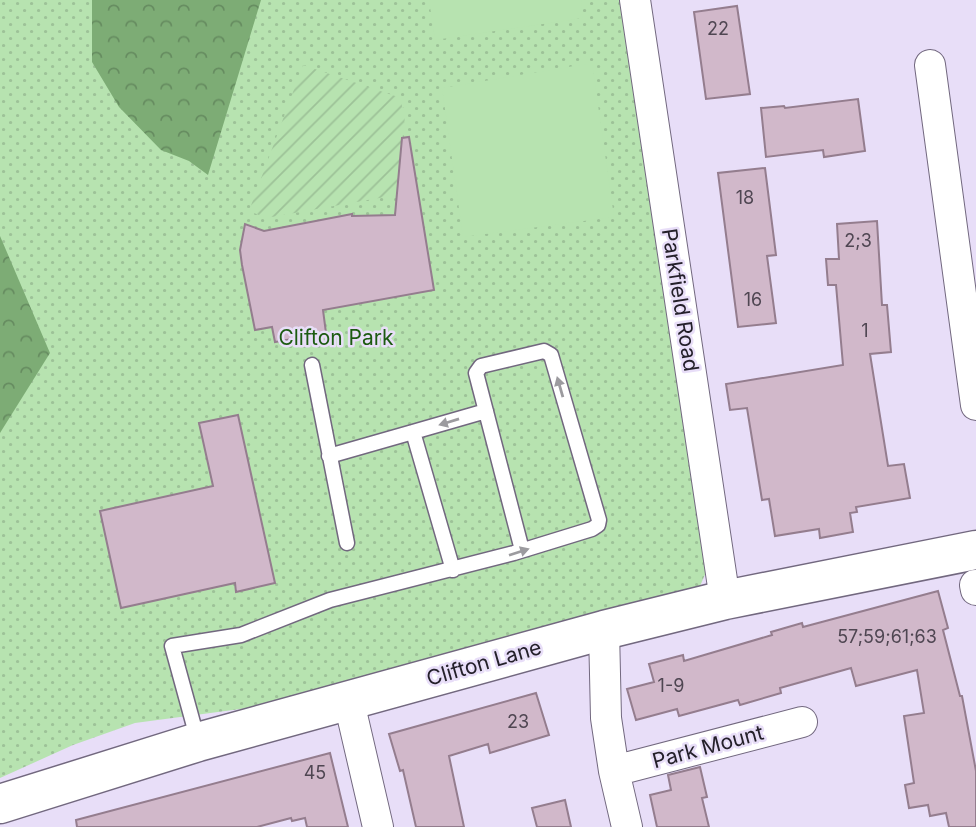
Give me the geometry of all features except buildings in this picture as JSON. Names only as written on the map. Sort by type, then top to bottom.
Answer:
[{"type":"main road","name":"Clifton Lane","points":[[0,804],[198,742],[604,629],[725,600],[976,575]]},
{"type":"street","name":"Parkfield Road","points":[[635,0],[725,600]]},
{"type":"street","points":[[930,65],[976,405]]},
{"type":"street","points":[[604,629],[606,718],[614,771],[627,827]]},
{"type":"street","points":[[349,702],[378,827]]},
{"type":"street","name":"Park Mount","points":[[614,771],[802,722]]},
{"type":"lane","points":[[198,742],[172,646],[241,635],[330,600],[453,570],[522,550],[592,529],[598,525],[599,520],[548,352],[544,351],[481,366],[476,373],[522,550]]},
{"type":"lane","points":[[312,365],[347,543]]},
{"type":"lane","points":[[329,456],[486,411]]},
{"type":"lane","points":[[413,432],[453,570]]},
{"type":"green space","name":"Clifton Park","points":[[0,0],[624,0],[710,563],[700,586],[248,708],[135,723],[73,745],[0,778]]},
{"type":"green space","points":[[92,0],[261,0],[208,175],[189,161],[161,150],[119,107],[92,62]]},
{"type":"green space","points":[[429,0],[581,0],[583,18],[435,40]]},
{"type":"green space","points":[[592,63],[614,217],[463,237],[442,88]]},
{"type":"green space","points":[[303,65],[401,98],[402,107],[406,108],[396,195],[266,218],[249,211]]},
{"type":"green space","points":[[0,236],[50,353],[0,433]]}]
